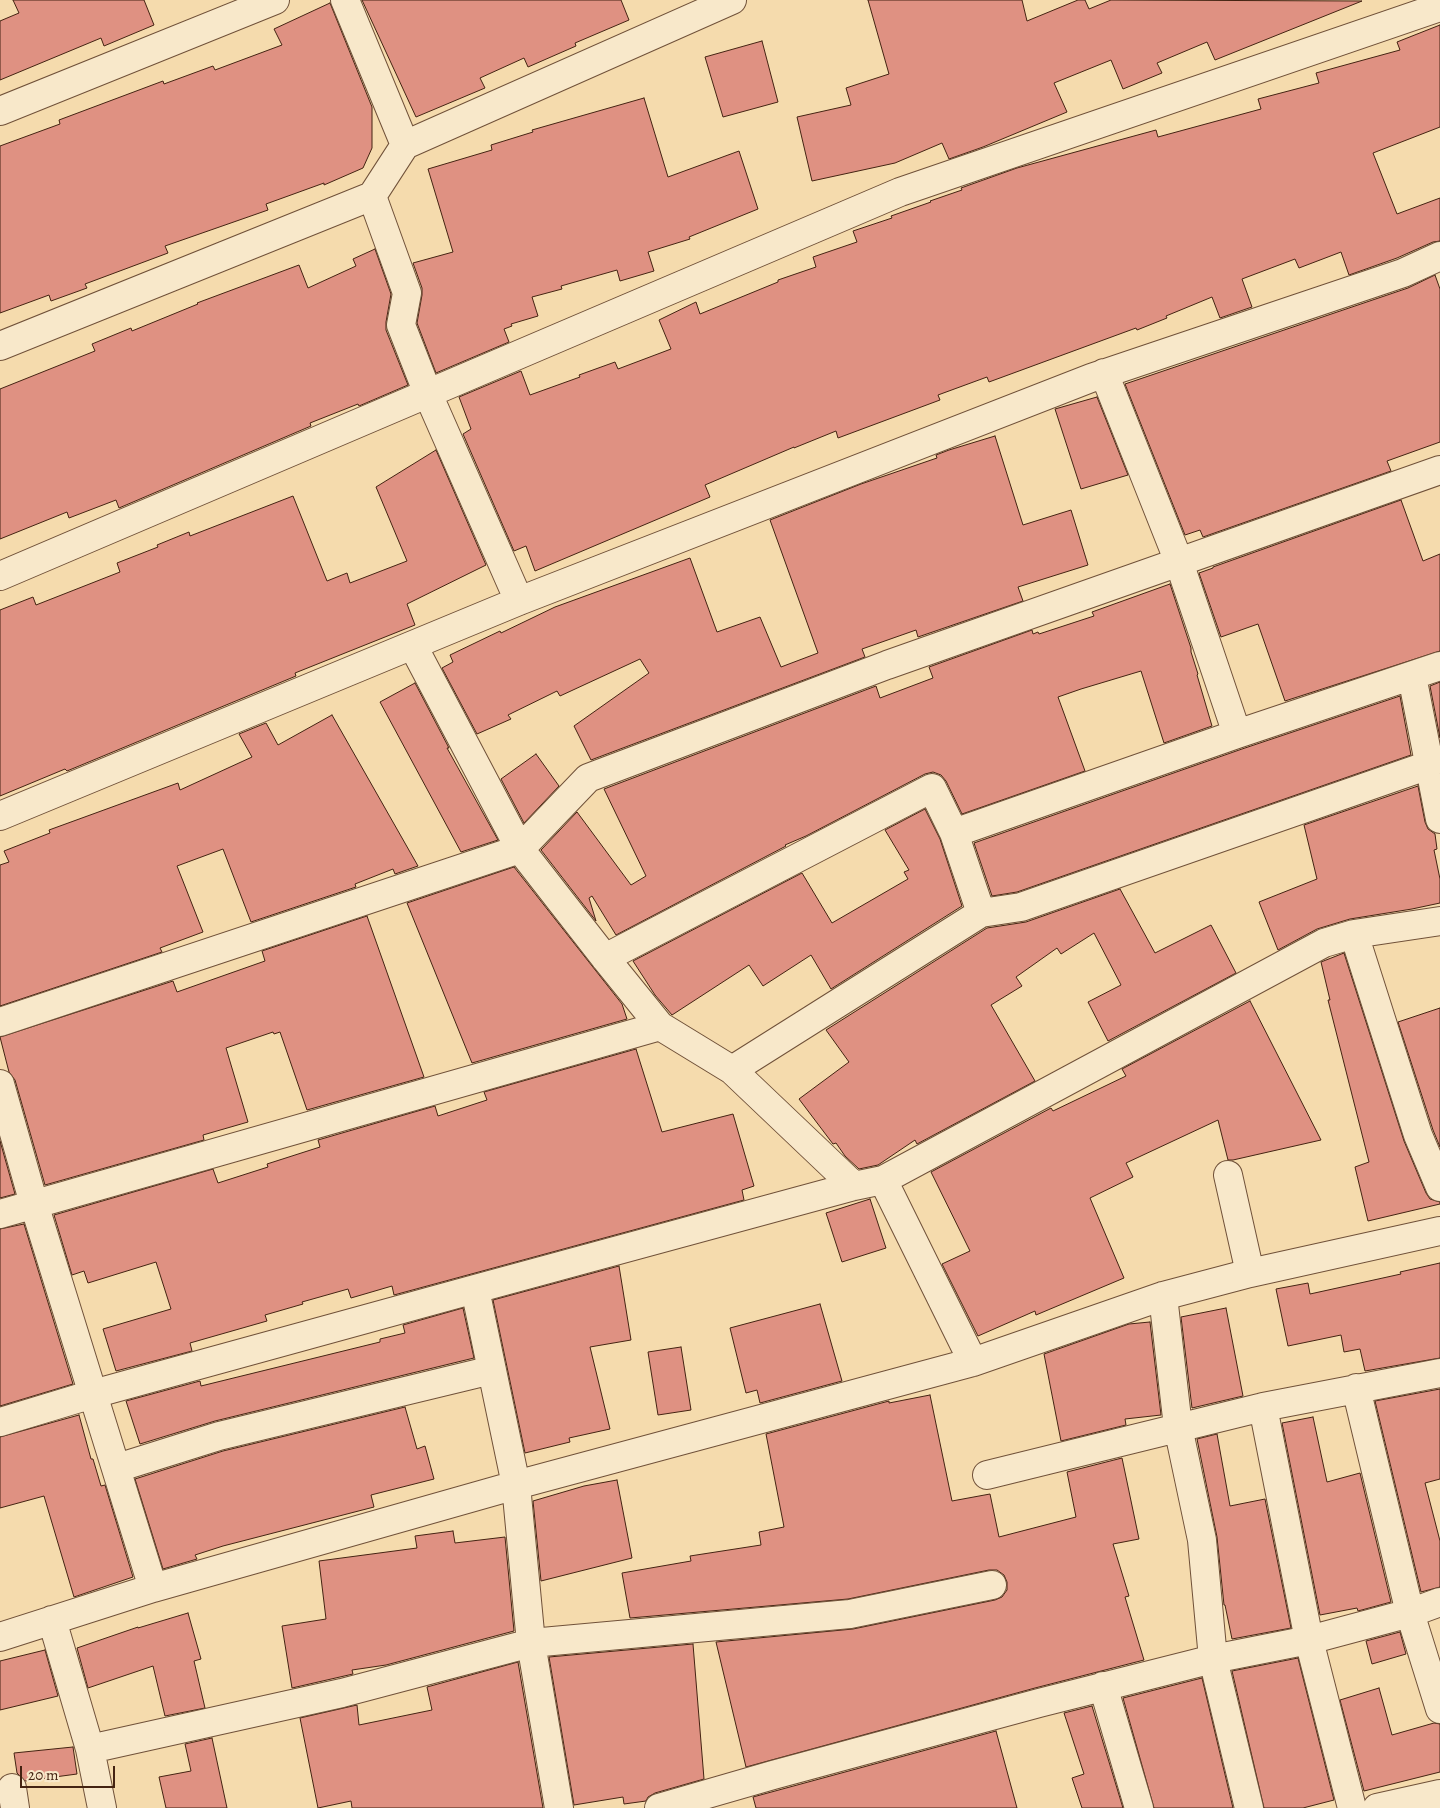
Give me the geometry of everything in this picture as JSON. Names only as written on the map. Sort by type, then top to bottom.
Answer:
[{"type":"street","points":[[0,111],[275,0]]},
{"type":"street","points":[[345,0],[405,145]]},
{"type":"street","points":[[0,346],[372,196],[405,145],[732,0]]},
{"type":"street","points":[[0,576],[900,192],[1440,7]]},
{"type":"street","points":[[372,196],[407,293],[401,325],[428,394],[519,601]]},
{"type":"street","points":[[0,816],[519,601],[1104,373],[1403,273],[1440,256]]},
{"type":"street","points":[[1104,373],[1178,562],[1237,734]]},
{"type":"street","points":[[0,1022],[520,849],[588,778],[888,665],[1440,470]]},
{"type":"street","points":[[413,646],[520,849],[660,1026],[732,1070],[854,1186]]},
{"type":"street","points":[[954,833],[1237,734],[1440,666]]},
{"type":"street","points":[[1412,676],[1440,819]]},
{"type":"street","points":[[732,1070],[981,914],[1021,907],[1429,765]]},
{"type":"street","points":[[605,958],[932,788],[954,833],[981,914]]},
{"type":"street","points":[[0,1422],[93,1394],[475,1289],[854,1186],[883,1180],[1324,943],[1354,934],[1440,921]]},
{"type":"street","points":[[1354,934],[1418,1135],[1440,1187]]},
{"type":"street","points":[[0,1214],[660,1026]]},
{"type":"street","points":[[0,1084],[34,1204],[153,1588]]},
{"type":"street","points":[[1228,1175],[1250,1273]]},
{"type":"street","points":[[883,1180],[973,1362]]},
{"type":"street","points":[[0,1637],[153,1588],[516,1485],[973,1362],[1163,1296],[1250,1273],[1440,1231]]},
{"type":"street","points":[[475,1289],[516,1485],[531,1643],[559,1808]]},
{"type":"street","points":[[1163,1296],[1178,1426],[1202,1540],[1213,1658],[1249,1808]]},
{"type":"street","points":[[117,1468],[219,1436],[492,1370]]},
{"type":"street","points":[[987,1475],[1178,1426],[1356,1388],[1440,1373]]},
{"type":"street","points":[[1356,1388],[1410,1613],[1440,1709]]},
{"type":"street","points":[[1263,1407],[1309,1640],[1352,1808]]},
{"type":"street","points":[[90,1749],[342,1693],[531,1643],[850,1614],[992,1585]]},
{"type":"street","points":[[659,1808],[773,1775],[1103,1686],[1213,1658],[1309,1640],[1410,1613],[1440,1602]]},
{"type":"street","points":[[52,1620],[90,1749],[102,1808]]},
{"type":"street","points":[[1103,1686],[1139,1808]]},
{"type":"street","points":[[1377,1808],[1440,1794]]},
{"type":"building","points":[[13,0],[144,0],[154,25],[104,46],[101,38],[0,80],[0,21],[19,13]]},
{"type":"building","points":[[362,0],[621,0],[629,20],[575,43],[576,46],[528,67],[524,58],[480,78],[485,88],[416,117]]},
{"type":"building","points":[[868,0],[1022,0],[1027,21],[1078,0],[1085,0],[1089,9],[1111,0],[1362,1],[1215,60],[1207,42],[1157,63],[1162,73],[1123,89],[1111,60],[1054,83],[1067,112],[983,147],[949,159],[942,143],[895,163],[812,181],[797,117],[851,105],[846,88],[889,74]]},
{"type":"building","points":[[330,3],[372,107],[372,148],[363,168],[324,185],[324,183],[266,204],[268,210],[165,246],[168,253],[85,284],[87,288],[51,301],[49,295],[0,313],[0,146],[60,124],[59,120],[163,81],[164,84],[213,66],[215,70],[282,45],[274,29]]},
{"type":"building","points":[[1440,25],[1440,127],[1373,153],[1397,214],[1440,198],[1440,241],[1433,242],[1397,258],[1349,275],[1341,252],[1299,268],[1295,259],[1242,279],[1252,307],[1220,318],[1212,297],[1137,330],[1136,328],[989,382],[987,377],[938,395],[940,400],[838,438],[836,431],[705,485],[710,497],[535,571],[526,546],[514,551],[463,434],[471,429],[459,397],[521,371],[530,395],[615,362],[618,369],[671,349],[659,320],[696,302],[700,314],[778,282],[778,280],[816,267],[813,257],[857,242],[853,231],[892,218],[891,216],[1017,168],[1156,130],[1158,137],[1261,109],[1258,99],[1319,83],[1316,73],[1400,50],[1397,42]]},
{"type":"building","points":[[762,41],[778,102],[723,117],[705,57]]},
{"type":"building","points":[[644,98],[668,177],[739,151],[758,209],[689,237],[690,239],[648,252],[654,271],[620,281],[617,270],[561,286],[562,289],[532,297],[538,316],[511,324],[512,326],[504,329],[509,342],[436,373],[417,323],[422,288],[413,263],[453,252],[428,169],[492,150],[491,145],[533,132],[532,130]]},
{"type":"building","points":[[375,249],[391,294],[386,330],[408,385],[359,406],[358,404],[310,423],[311,426],[119,508],[116,500],[69,518],[67,512],[0,539],[0,389],[95,351],[92,344],[131,328],[132,331],[197,303],[299,265],[308,288],[356,266],[353,259]]},
{"type":"building","points":[[1435,275],[1440,289],[1440,442],[1387,461],[1391,471],[1203,537],[1200,530],[1185,535],[1125,384],[1408,288]]},
{"type":"building","points":[[1097,397],[1128,475],[1081,489],[1055,409]]},
{"type":"building","points":[[995,436],[1023,525],[1071,510],[1088,565],[1018,587],[1023,601],[918,637],[916,630],[862,649],[865,657],[591,760],[574,726],[649,673],[640,659],[560,696],[557,691],[508,715],[511,719],[477,734],[442,668],[453,662],[450,655],[500,631],[501,633],[555,607],[690,558],[717,632],[760,617],[781,667],[818,653],[770,520],[861,484],[937,458],[936,455],[949,450]]},
{"type":"building","points":[[436,450],[486,565],[407,604],[415,625],[295,673],[296,676],[67,771],[65,769],[0,796],[0,610],[33,597],[36,605],[120,572],[117,563],[158,547],[157,545],[189,532],[190,536],[293,496],[327,581],[347,573],[350,583],[407,561],[376,487]]},
{"type":"building","points":[[1401,500],[1423,561],[1440,554],[1440,651],[1285,701],[1258,624],[1221,637],[1199,573]]},
{"type":"building","points":[[1170,584],[1191,648],[1212,726],[1164,743],[1141,671],[1058,697],[1085,771],[962,814],[946,781],[941,775],[933,772],[925,774],[785,845],[616,935],[592,896],[589,898],[596,921],[541,850],[577,812],[631,885],[646,876],[604,789],[876,686],[880,698],[933,678],[929,667],[1032,630],[1033,634],[1038,632],[1039,634],[1094,616],[1092,612]]},
{"type":"building","points":[[1440,682],[1440,738],[1430,686]]},
{"type":"building","points":[[415,683],[449,748],[447,748],[498,840],[461,852],[380,702]]},
{"type":"building","points":[[1400,696],[1411,755],[1017,892],[992,896],[974,843]]},
{"type":"building","points":[[332,715],[418,866],[395,874],[393,869],[355,884],[356,887],[251,922],[223,849],[177,866],[203,932],[160,948],[162,952],[0,1006],[0,865],[9,862],[4,851],[50,833],[49,830],[178,783],[180,790],[252,757],[239,734],[266,723],[278,745]]},
{"type":"building","points":[[536,754],[559,786],[524,823],[501,779]]},
{"type":"building","points":[[1418,786],[1425,822],[1428,829],[1435,834],[1437,849],[1434,850],[1440,879],[1440,903],[1350,919],[1317,929],[1278,950],[1259,902],[1317,879],[1304,825]]},
{"type":"building","points":[[925,809],[940,839],[962,906],[831,989],[811,955],[763,986],[749,965],[672,1015],[655,995],[633,961],[802,873],[832,923],[908,879],[904,872],[909,870],[885,830]]},
{"type":"building","points":[[514,867],[622,1004],[627,1019],[472,1063],[407,903]]},
{"type":"building","points":[[1120,889],[1155,953],[1211,925],[1236,973],[1108,1041],[1088,1002],[1121,985],[1094,933],[1061,954],[1057,948],[1016,977],[1022,986],[991,1005],[1035,1081],[917,1144],[915,1140],[878,1165],[859,1169],[845,1156],[836,1143],[833,1144],[799,1099],[849,1062],[826,1030],[987,928],[1026,922]]},
{"type":"building","points":[[367,916],[424,1077],[307,1110],[280,1032],[274,1034],[273,1032],[226,1048],[248,1122],[203,1135],[204,1140],[45,1185],[15,1080],[9,1072],[0,1037],[173,981],[177,992],[265,961],[262,951]]},
{"type":"building","points":[[1344,953],[1404,1141],[1426,1193],[1430,1199],[1440,1202],[1440,1204],[1368,1221],[1355,1167],[1369,1162],[1328,1000],[1330,1000],[1321,962]]},
{"type":"building","points":[[1250,1001],[1321,1140],[1228,1160],[1218,1120],[1126,1163],[1133,1177],[1090,1198],[1124,1278],[1036,1315],[1035,1311],[978,1336],[942,1264],[970,1251],[931,1172],[1051,1108],[1053,1111],[1126,1076],[1122,1069]]},
{"type":"building","points":[[1440,1008],[1440,1147],[1398,1022]]},
{"type":"building","points":[[636,1049],[662,1132],[733,1114],[754,1186],[742,1190],[744,1200],[394,1295],[392,1286],[351,1298],[348,1289],[265,1315],[267,1321],[190,1343],[192,1351],[116,1371],[103,1329],[171,1309],[156,1262],[88,1283],[84,1271],[72,1275],[54,1215],[213,1169],[218,1183],[268,1167],[267,1164],[320,1147],[318,1140],[435,1106],[438,1116],[487,1100],[484,1092]]},
{"type":"building","points":[[0,1141],[15,1194],[0,1198]]},
{"type":"building","points":[[870,1199],[886,1248],[842,1262],[826,1213]]},
{"type":"building","points":[[24,1224],[73,1384],[0,1406],[0,1229]]},
{"type":"building","points":[[1440,1263],[1440,1358],[1365,1371],[1360,1349],[1344,1352],[1341,1335],[1288,1346],[1276,1289],[1308,1283],[1310,1294],[1401,1274],[1400,1272]]},
{"type":"building","points":[[619,1266],[631,1340],[590,1347],[610,1429],[569,1438],[570,1442],[525,1453],[493,1300]]},
{"type":"building","points":[[820,1304],[842,1381],[760,1403],[757,1390],[746,1393],[730,1328]]},
{"type":"building","points":[[463,1308],[474,1358],[215,1421],[140,1444],[126,1401],[200,1381],[201,1386],[380,1342],[380,1339],[405,1333],[403,1325]]},
{"type":"building","points":[[1226,1308],[1243,1396],[1192,1408],[1181,1317]]},
{"type":"building","points":[[1150,1322],[1161,1415],[1125,1419],[1126,1425],[1061,1441],[1044,1354],[1129,1324]]},
{"type":"building","points":[[681,1347],[691,1410],[658,1415],[648,1352]]},
{"type":"building","points":[[1440,1389],[1440,1479],[1425,1483],[1440,1541],[1440,1587],[1421,1592],[1375,1401]]},
{"type":"building","points":[[930,1395],[952,1501],[990,1494],[999,1537],[1076,1517],[1067,1472],[1122,1458],[1139,1539],[1113,1544],[1129,1596],[1125,1597],[1144,1660],[746,1767],[716,1642],[853,1629],[995,1600],[1002,1597],[1007,1590],[1007,1582],[1004,1575],[997,1570],[989,1570],[848,1599],[630,1618],[622,1573],[691,1561],[690,1556],[761,1545],[759,1532],[784,1527],[766,1434],[889,1401],[889,1403]]},
{"type":"building","points":[[405,1407],[417,1449],[425,1446],[434,1479],[371,1495],[374,1507],[223,1546],[195,1555],[197,1559],[163,1569],[135,1479],[223,1451]]},
{"type":"building","points":[[79,1415],[91,1459],[93,1459],[101,1486],[105,1485],[133,1577],[74,1597],[44,1496],[0,1508],[0,1437]]},
{"type":"building","points":[[1313,1417],[1327,1482],[1360,1473],[1391,1602],[1358,1611],[1357,1608],[1320,1615],[1282,1423]]},
{"type":"building","points":[[1217,1434],[1230,1506],[1265,1499],[1291,1628],[1232,1639],[1224,1605],[1217,1537],[1197,1439]]},
{"type":"building","points":[[617,1480],[632,1558],[541,1581],[533,1501],[584,1486]]},
{"type":"building","points":[[453,1531],[455,1543],[505,1537],[514,1631],[386,1665],[352,1670],[353,1674],[292,1688],[282,1626],[326,1619],[319,1561],[417,1548],[415,1536]]},
{"type":"building","points":[[188,1613],[201,1659],[194,1661],[205,1708],[165,1716],[153,1666],[88,1688],[77,1648],[138,1627]]},
{"type":"building","points":[[1400,1632],[1406,1654],[1372,1664],[1366,1641]]},
{"type":"building","points":[[693,1644],[704,1779],[655,1793],[648,1797],[646,1801],[624,1804],[623,1797],[574,1805],[549,1657]]},
{"type":"building","points":[[45,1650],[58,1696],[0,1710],[0,1661]]},
{"type":"building","points":[[1298,1658],[1334,1800],[1303,1808],[1264,1808],[1232,1671]]},
{"type":"building","points":[[518,1662],[543,1808],[352,1808],[351,1801],[318,1808],[300,1718],[357,1705],[359,1725],[432,1710],[427,1687]]},
{"type":"building","points":[[1202,1678],[1233,1808],[1154,1808],[1123,1698]]},
{"type":"building","points":[[1379,1688],[1392,1735],[1434,1723],[1440,1724],[1440,1772],[1364,1791],[1340,1700]]},
{"type":"building","points":[[1092,1706],[1123,1808],[1082,1808],[1072,1778],[1084,1774],[1064,1713]]},
{"type":"building","points":[[996,1731],[1017,1808],[756,1808],[753,1797]]},
{"type":"building","points":[[212,1738],[227,1808],[166,1808],[159,1777],[191,1771],[185,1744]]},
{"type":"building","points":[[73,1747],[77,1774],[25,1781],[17,1773],[14,1753]]}]
